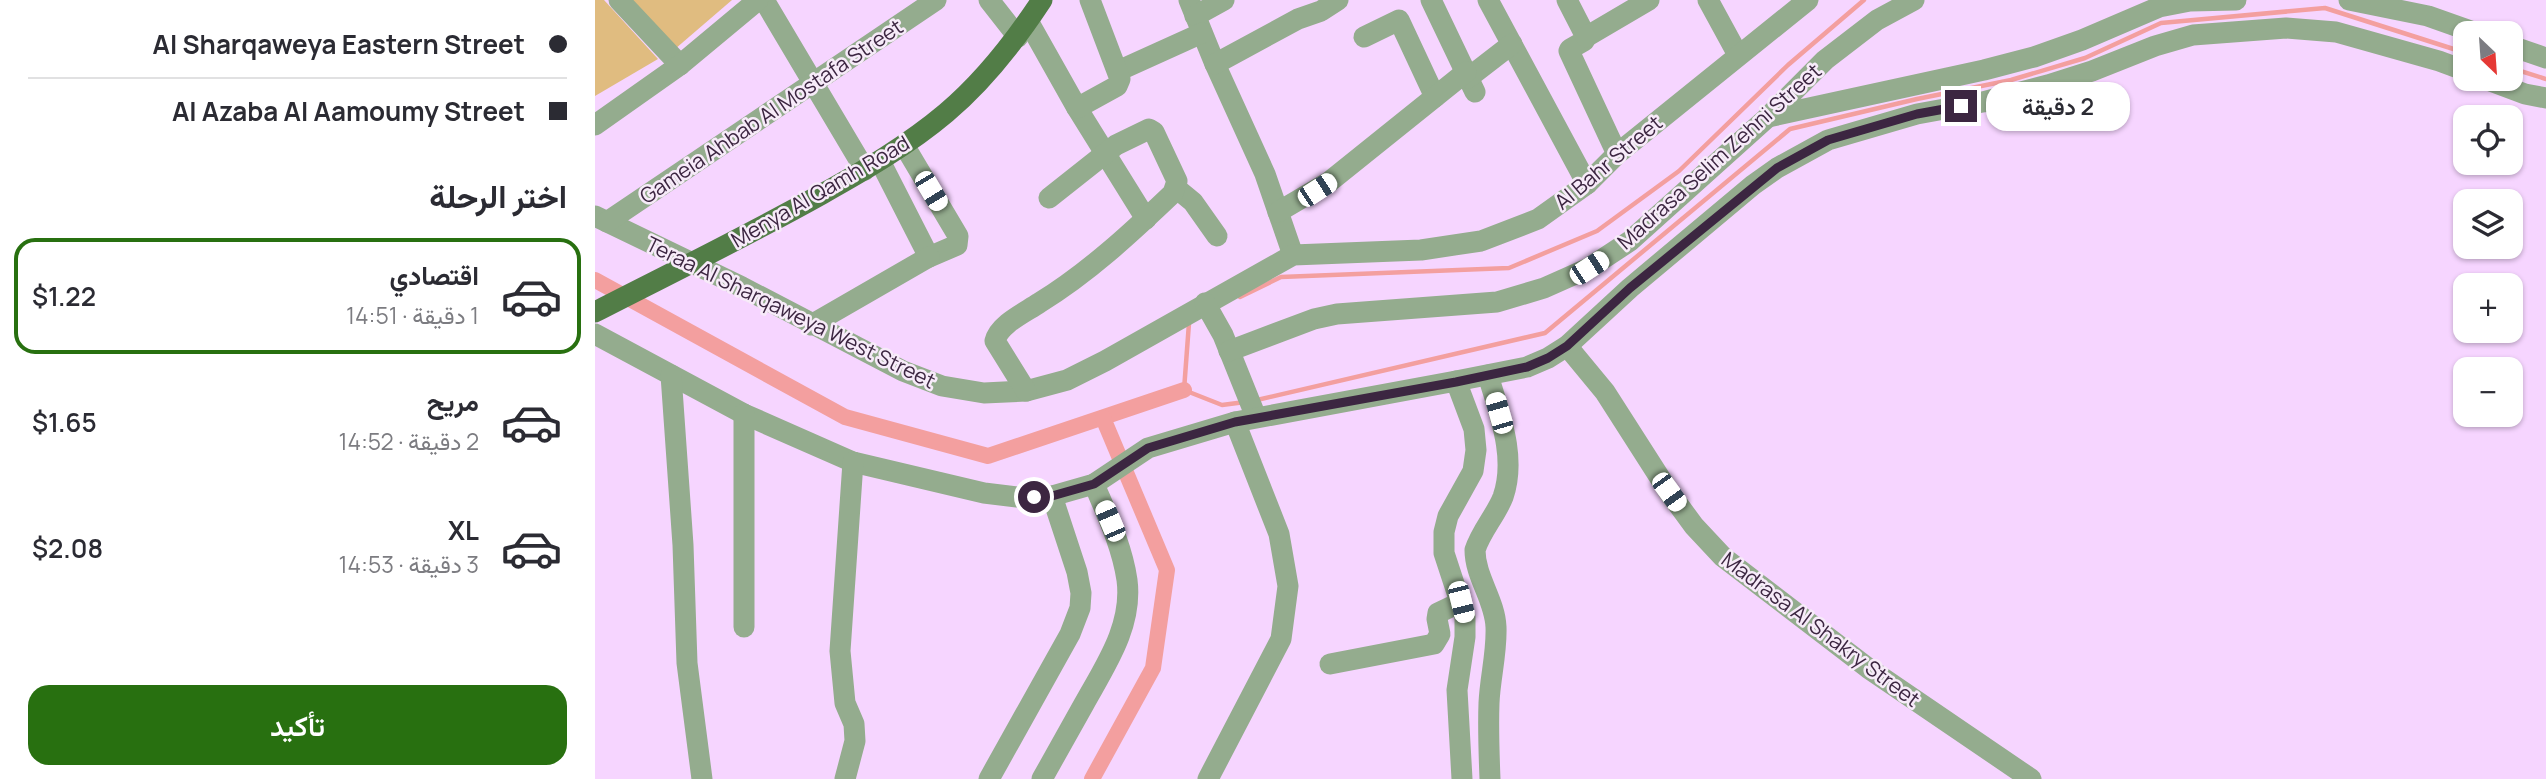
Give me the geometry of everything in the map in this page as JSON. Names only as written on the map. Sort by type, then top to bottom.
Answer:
[{"type":"main road","name":"Menya Al Qamh Road","points":[[595,312],[755,232],[904,145],[946,113],[1023,29],[1042,0]]},
{"type":"street","points":[[619,0],[680,65]]},
{"type":"street","points":[[595,125],[680,65],[758,0]]},
{"type":"street","points":[[764,0],[813,83],[872,166],[929,257]]},
{"type":"street","name":"Gameia Ahbab Al Mostafa Street","points":[[601,219],[813,83],[936,0]]},
{"type":"street","points":[[989,0],[1023,29],[1077,108],[1146,219]]},
{"type":"street","points":[[1077,108],[1117,86],[1120,79],[1090,0]]},
{"type":"street","points":[[1118,71],[1195,16],[1224,0]]},
{"type":"street","points":[[1431,0],[1470,81]]},
{"type":"street","points":[[1488,0],[1587,184]]},
{"type":"street","points":[[1567,0],[1586,37]]},
{"type":"street","points":[[1616,153],[1569,51],[1586,37],[1649,0]]},
{"type":"street","points":[[1708,0],[1738,55]]},
{"type":"street","name":"Al Bahr Street","points":[[1293,255],[1421,250],[1481,241],[1538,219],[1587,184],[1616,153],[1808,0]]},
{"type":"street","name":"Madrasa Selim Zehni Street","points":[[1230,351],[1337,314],[1497,302],[1544,288],[1589,268],[1630,241],[1768,117],[1825,60],[1877,20],[1914,0]]},
{"type":"street","points":[[1768,117],[2034,57],[2159,7],[2190,1],[2236,0]]},
{"type":"street","points":[[2349,0],[2428,16],[2453,25]]},
{"type":"street","points":[[1215,64],[1298,19],[1330,6]]},
{"type":"street","points":[[1195,16],[1249,137],[1293,255]]},
{"type":"street","points":[[1364,37],[1399,20],[1435,97]]},
{"type":"street","points":[[595,334],[744,414],[853,462],[984,494],[1052,496],[1094,484],[1148,448],[1248,417],[1456,382],[1527,367],[1548,358],[1567,346],[1630,288],[1753,185],[1793,158],[1828,140],[1917,114],[1983,102],[2048,85],[2193,35],[2286,28],[2336,32],[2453,66]]},
{"type":"street","points":[[1278,212],[1329,182],[1435,97],[1470,81],[1512,44]]},
{"type":"street","points":[[2523,50],[2546,58]]},
{"type":"street","points":[[2517,91],[2546,98]]},
{"type":"street","points":[[1049,198],[1127,138],[1152,130],[1175,175],[1176,188],[1192,202],[1217,236]]},
{"type":"street","points":[[811,325],[929,257],[957,245],[959,240],[904,145]]},
{"type":"street","points":[[1026,391],[995,341],[997,336],[1015,318],[1099,260],[1146,219],[1176,188]]},
{"type":"street","name":"Teraa Al Sharqaweya West Street","points":[[601,219],[903,371],[942,386],[984,393],[1026,391],[1067,380],[1293,255]]},
{"type":"street","points":[[1205,303],[1230,351],[1237,372],[1279,534],[1288,586],[1281,639],[1208,779]]},
{"type":"street","name":"Madrasa Al Shakry Street","points":[[1567,346],[1605,392],[1681,509],[1723,557],[1868,668],[2031,779]]},
{"type":"street","points":[[671,375],[683,545],[687,663],[702,779]]},
{"type":"street","points":[[1488,375],[1504,432],[1508,463],[1503,496],[1475,550],[1481,581],[1491,600],[1496,624],[1496,652],[1489,703],[1490,779]]},
{"type":"street","points":[[1456,382],[1474,429],[1476,450],[1473,471],[1448,516],[1444,532],[1444,553],[1465,617],[1465,637],[1457,690],[1462,779]]},
{"type":"street","points":[[744,414],[744,626]]},
{"type":"street","points":[[845,779],[856,741],[854,724],[845,704],[840,651],[853,462]]},
{"type":"street","points":[[1042,779],[1113,654],[1122,631],[1127,605],[1128,583],[1123,558],[1094,484]]},
{"type":"street","points":[[989,779],[1070,634],[1080,608],[1081,593],[1077,572],[1052,496]]},
{"type":"street","points":[[1330,664],[1434,644],[1440,634],[1438,613],[1461,602]]},
{"type":"shaded area","points":[[595,0],[604,0],[658,59],[595,96]]},
{"type":"shaded area","points":[[632,0],[732,0],[675,49]]},
{"type":"waterway","points":[[1240,297],[1281,277],[1509,268],[1597,231],[1679,171],[1788,65],[1864,0]]},
{"type":"waterway","points":[[1257,400],[1545,333],[1790,129],[2011,80],[2085,58],[2161,23],[2325,8],[2453,49]]},
{"type":"waterway","points":[[2523,72],[2546,79]]},
{"type":"waterway","points":[[595,280],[845,417],[988,456],[1184,390]]},
{"type":"waterway","points":[[1189,323],[1184,390],[1222,405],[1245,402]]},
{"type":"waterway","points":[[1092,779],[1153,668],[1167,570],[1103,418]]},
{"type":"route","points":[[1034,497],[1052,496],[1094,484],[1148,448],[1235,422],[1527,367],[1567,346],[1630,288],[1753,185],[1801,153],[1828,140],[1917,114],[1961,106]]}]
